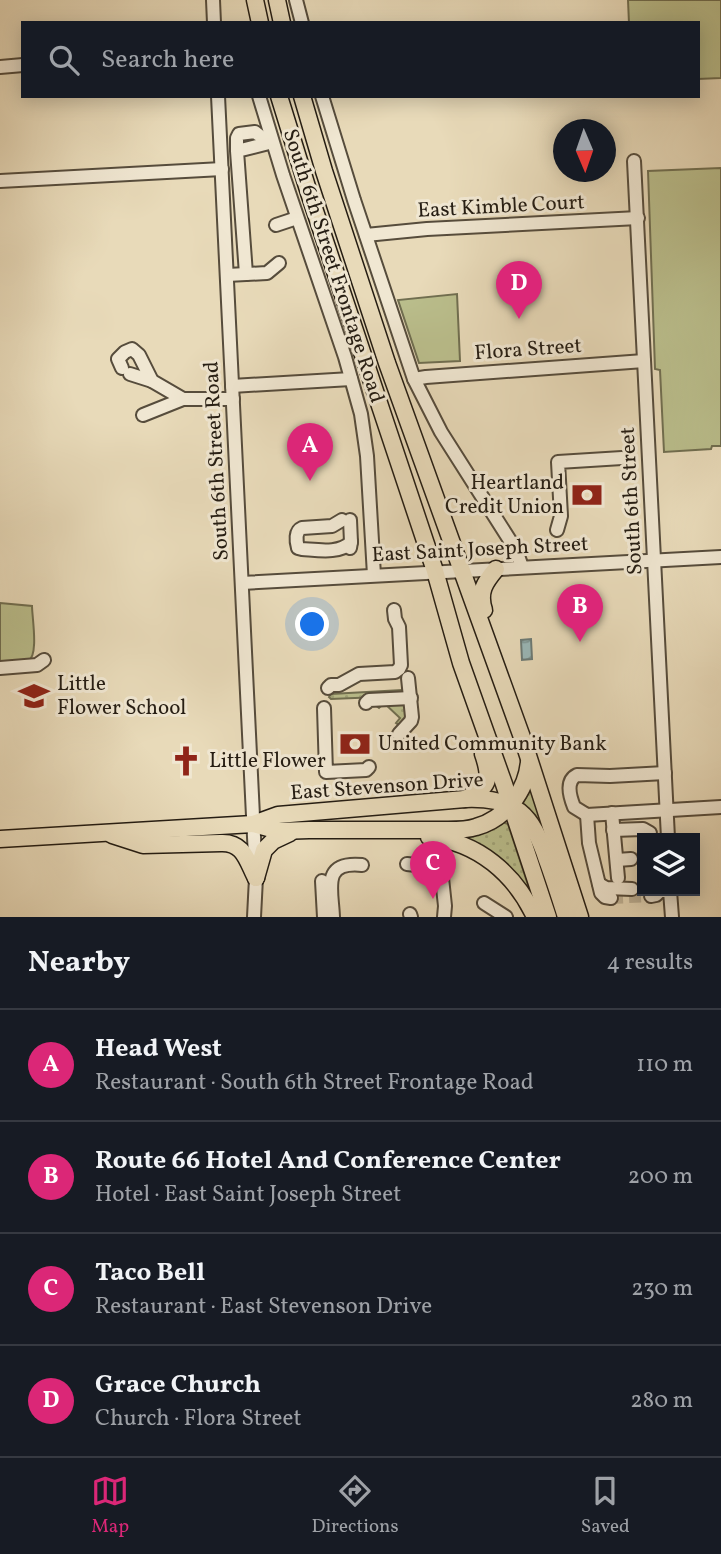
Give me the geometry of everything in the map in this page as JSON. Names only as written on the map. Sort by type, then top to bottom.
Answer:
[{"type":"main road","points":[[255,0],[260,21]]},
{"type":"main road","points":[[277,0],[282,21]]},
{"type":"main road","points":[[280,98],[435,571],[461,663],[548,917]]},
{"type":"main road","points":[[303,98],[387,363],[529,760],[580,917]]},
{"type":"main road","points":[[496,569],[482,589],[481,602],[512,688],[511,709]]},
{"type":"main road","points":[[451,630],[456,672],[486,762],[488,776],[482,789],[465,799]]},
{"type":"main road","points":[[510,805],[525,782],[529,760]]},
{"type":"main road","name":"East Stevenson Drive","points":[[0,839],[253,824],[278,815],[465,799],[510,805],[499,817],[466,830],[279,831],[253,824]]},
{"type":"main road","points":[[510,805],[536,829],[566,917]]},
{"type":"main road","points":[[256,878],[266,848],[277,839],[304,830],[337,837],[438,838],[461,844],[503,871],[522,892],[535,917]]},
{"type":"main road","points":[[106,833],[143,845],[232,844],[243,853],[256,878]]},
{"type":"street","points":[[213,0],[214,21]]},
{"type":"street","points":[[296,0],[301,21]]},
{"type":"street","points":[[0,67],[21,65]]},
{"type":"street","name":"South 6th Street Road","points":[[218,98],[256,878],[254,917]]},
{"type":"street","name":"South 6th Street Frontage Road","points":[[260,98],[271,142],[361,414],[374,575]]},
{"type":"street","points":[[323,98],[414,379],[441,432],[516,550],[522,567]]},
{"type":"street","points":[[246,274],[237,138],[245,132],[255,132],[271,142]]},
{"type":"street","name":"South 6th Street","points":[[635,161],[668,833]]},
{"type":"street","points":[[0,181],[222,169]]},
{"type":"street","points":[[276,225],[298,218]]},
{"type":"street","name":"East Kimble Court","points":[[366,235],[638,218]]},
{"type":"street","points":[[227,275],[267,273],[279,264]]},
{"type":"street","points":[[152,380],[139,355],[132,349],[118,359],[126,371],[152,380],[183,399]]},
{"type":"street","name":"Flora Street","points":[[414,379],[644,361]]},
{"type":"street","points":[[143,415],[183,399],[351,379]]},
{"type":"street","points":[[557,530],[561,516],[558,462],[622,458]]},
{"type":"street","points":[[291,555],[349,550],[351,542],[346,520],[332,526],[302,528],[297,534],[297,545],[302,550],[343,549],[351,542]]},
{"type":"street","name":"East Saint Joseph Street","points":[[242,583],[721,557]]},
{"type":"street","points":[[333,687],[359,674],[395,672],[399,669],[399,626],[394,610]]},
{"type":"street","points":[[0,668],[37,665],[44,660]]},
{"type":"street","points":[[399,734],[411,721],[408,678]]},
{"type":"street","points":[[366,703],[369,700],[411,698]]},
{"type":"street","points":[[324,708],[326,772],[366,770],[369,767]]},
{"type":"street","points":[[665,773],[577,775],[572,777],[569,783],[570,797],[574,807],[587,815],[721,807]]},
{"type":"street","points":[[612,813],[618,878]]},
{"type":"street","points":[[613,830],[648,833],[643,813]]},
{"type":"street","points":[[587,815],[589,843],[601,893],[611,898]]},
{"type":"street","points":[[617,860],[631,859]]},
{"type":"street","points":[[407,864],[440,875],[444,917]]},
{"type":"street","points":[[333,917],[331,883],[334,872],[344,865],[362,865]]},
{"type":"street","points":[[322,881],[324,917]]},
{"type":"street","points":[[599,884],[606,888],[632,889]]},
{"type":"street","points":[[670,896],[672,917]]},
{"type":"street","points":[[484,903],[506,917]]},
{"type":"green space","points":[[628,0],[721,0],[721,78],[700,79],[700,21],[629,21]]},
{"type":"green space","points":[[721,168],[721,446],[664,452],[660,370],[655,369],[648,171]]},
{"type":"green space","points":[[457,294],[460,361],[419,363],[398,300]]},
{"type":"green space","points":[[0,603],[32,606],[33,652],[28,661],[0,663]]},
{"type":"green space","points":[[402,690],[403,696],[329,697],[331,694]]},
{"type":"green space","points":[[403,702],[406,705],[407,718],[400,726],[396,723],[400,718],[384,703],[379,708],[375,705],[376,703]]},
{"type":"green space","points":[[531,786],[559,871],[522,805]]},
{"type":"green space","points":[[502,822],[508,824],[528,885],[522,887],[464,842],[465,836]]},
{"type":"water","points":[[531,639],[532,659],[522,660],[521,640]]},
{"type":"tunnel","points":[[631,859],[637,858]]},
{"type":"tunnel","points":[[611,898],[651,896]]},
{"type":"place","name":"Grace Church","points":[[519,319]]},
{"type":"place","name":"Head West","points":[[310,481]]},
{"type":"place","name":"Heartland Credit Union","points":[[587,495]]},
{"type":"place","name":"Route 66 Hotel And Conference Center","points":[[580,642]]},
{"type":"place","name":"Little Flower School","points":[[34,696]]},
{"type":"place","name":"United Community Bank","points":[[355,744]]},
{"type":"place","name":"Little Flower","points":[[186,761]]},
{"type":"place","name":"Taco Bell","points":[[433,899]]}]
